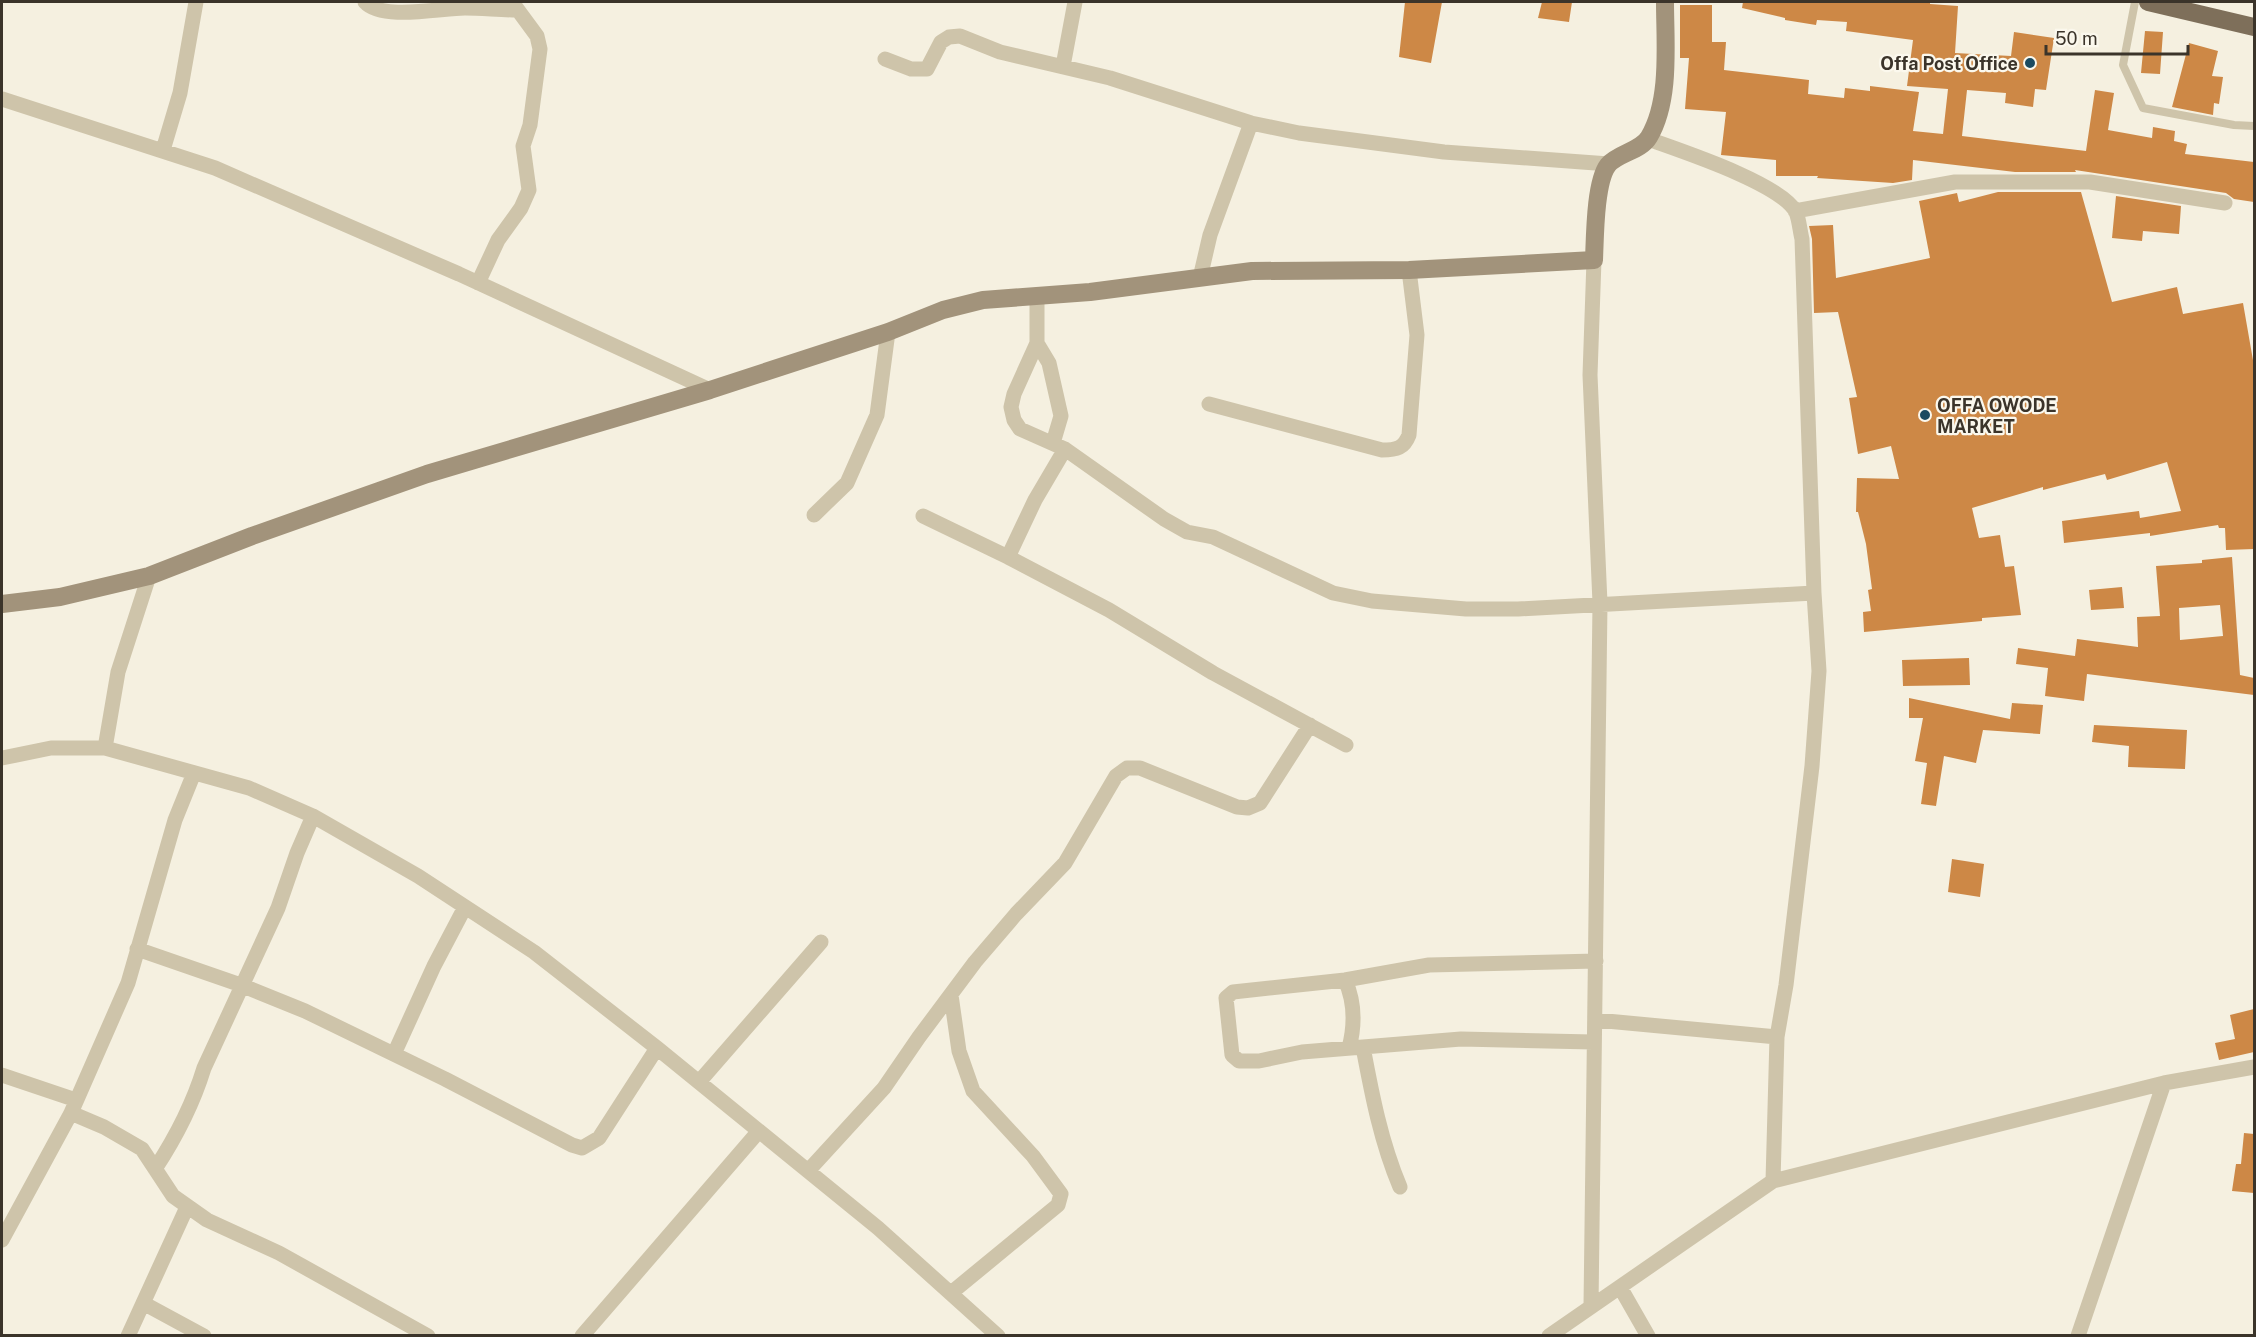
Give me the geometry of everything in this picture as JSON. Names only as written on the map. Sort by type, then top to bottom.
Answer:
[{"type":"main road","points":[[2148,2],[2254,27]]},
{"type":"street","points":[[163,150],[180,93],[196,2]]},
{"type":"street","points":[[365,2],[370,8],[382,11],[515,6],[537,36],[540,49],[530,125],[523,146],[529,190],[521,208],[498,240],[478,283]]},
{"type":"street","points":[[1063,66],[1075,2]]},
{"type":"street","points":[[1591,1306],[1600,603],[1590,375],[1594,260],[1601,183],[1609,164],[1648,139],[1659,113],[1665,72],[1665,2]]},
{"type":"street","points":[[885,59],[911,69],[927,69],[941,42],[949,37],[960,36],[1000,52],[1110,78],[1251,123],[1299,133],[1444,152],[1609,164]]},
{"type":"street","points":[[2,99],[215,168],[478,283],[710,390]]},
{"type":"street","points":[[1200,278],[1210,235],[1251,123]]},
{"type":"street","points":[[1648,139],[1696,156],[1770,188],[1795,211],[1802,239],[1814,592],[1819,671],[1812,766],[1786,985],[1776,1038],[1773,1181]]},
{"type":"street","points":[[1795,211],[1955,182],[2090,182],[2225,203]]},
{"type":"street","points":[[2,604],[60,597],[149,576],[252,536],[427,474],[710,390],[888,332],[943,310],[982,300],[1037,297],[1252,271],[1409,270],[1594,260]]},
{"type":"street","points":[[1209,404],[1382,450],[1395,450],[1405,445],[1409,435],[1417,335],[1409,270]]},
{"type":"street","points":[[1037,297],[1036,343],[1014,394],[1011,407],[1014,420],[1020,429],[1059,446],[1164,519],[1187,532],[1213,537],[1332,593],[1372,601],[1466,609],[1518,609],[1814,592]]},
{"type":"street","points":[[814,515],[847,483],[877,415],[888,332]]},
{"type":"street","points":[[1008,557],[1059,446],[1061,416],[1049,363],[1036,343]]},
{"type":"street","points":[[923,516],[1109,610],[1213,673],[1346,745]]},
{"type":"street","points":[[105,748],[117,672],[149,576]]},
{"type":"street","points":[[808,1171],[884,1088],[951,995],[1016,914],[1065,862],[1116,776],[1127,768],[1140,768],[1237,807],[1248,808],[1260,803],[1310,725]]},
{"type":"street","points":[[2,758],[51,748],[105,748],[194,772],[249,788],[313,816],[418,876],[534,952],[657,1048],[878,1228],[998,1335]]},
{"type":"street","points":[[2,1240],[74,1107],[128,983],[175,820],[194,772]]},
{"type":"street","points":[[155,1169],[182,1124],[196,1095],[204,1068],[278,908],[313,816]]},
{"type":"street","points":[[394,1054],[434,966],[465,907]]},
{"type":"street","points":[[699,1082],[821,942]]},
{"type":"street","points":[[137,949],[241,985],[305,1011],[582,1148],[599,1138],[657,1048]]},
{"type":"street","points":[[1593,1042],[1461,1039],[1302,1052],[1258,1061],[1239,1061],[1232,1055],[1226,998],[1233,992],[1345,980],[1429,965],[1596,961]]},
{"type":"street","points":[[1345,980],[1350,992],[1356,1048],[1389,1159],[1400,1187]]},
{"type":"street","points":[[951,995],[959,1051],[973,1091],[1033,1156],[1061,1194],[1058,1205],[951,1293]]},
{"type":"street","points":[[1596,1020],[1776,1038]]},
{"type":"street","points":[[1549,1335],[1773,1181],[2164,1083],[2254,1067]]},
{"type":"street","points":[[2,1075],[74,1107],[135,1144],[142,1149],[173,1196],[207,1220],[279,1253],[428,1335]]},
{"type":"street","points":[[2078,1335],[2164,1083]]},
{"type":"street","points":[[582,1335],[759,1131]]},
{"type":"street","points":[[128,1335],[188,1207]]},
{"type":"street","points":[[1620,1287],[1648,1335]]},
{"type":"street","points":[[143,1303],[204,1335]]},
{"type":"lane","points":[[2135,2],[2124,65],[2143,108],[2235,125],[2254,126]]},
{"type":"building","points":[[1405,2],[1442,2],[1431,63],[1399,57]]},
{"type":"building","points":[[1542,2],[1572,2],[1569,22],[1538,18]]},
{"type":"building","points":[[1743,2],[1930,2],[1930,4],[1958,6],[1955,53],[2011,56],[2014,32],[2054,38],[2046,90],[2035,89],[2033,107],[2005,103],[2006,93],[1967,90],[1962,136],[2086,151],[2095,90],[2114,93],[2108,130],[2152,138],[2153,127],[2175,131],[2174,141],[2187,144],[2185,154],[2254,162],[2254,202],[2234,199],[2226,193],[2075,170],[2076,172],[2015,172],[1913,160],[1912,180],[1893,183],[1817,178],[1818,176],[1776,176],[1776,160],[1721,155],[1726,112],[1685,109],[1689,58],[1680,58],[1680,5],[1712,5],[1712,42],[1726,42],[1724,70],[1809,80],[1808,94],[1844,98],[1845,88],[1870,91],[1870,86],[1919,92],[1913,131],[1943,134],[1948,89],[1907,86],[1913,40],[1846,31],[1847,22],[1817,20],[1816,25],[1785,20],[1785,18],[1742,8]]},
{"type":"building","points":[[2145,31],[2163,32],[2160,74],[2141,73]]},
{"type":"building","points":[[2189,43],[2218,51],[2212,76],[2223,77],[2219,104],[2214,103],[2213,115],[2172,107]]},
{"type":"building","points":[[1998,192],[2081,192],[2112,302],[2177,287],[2183,314],[2243,303],[2254,366],[2254,549],[2226,550],[2225,528],[2219,528],[2218,525],[2150,536],[2150,533],[2064,543],[2062,521],[2139,511],[2140,518],[2181,511],[2167,462],[2107,480],[2105,474],[2043,490],[2043,487],[1972,508],[1979,538],[2000,535],[2005,567],[2014,566],[2021,615],[1864,632],[1863,612],[1871,611],[1868,590],[1872,589],[1866,544],[1858,512],[1856,512],[1857,478],[1899,479],[1891,446],[1858,454],[1849,398],[1857,397],[1838,312],[1814,313],[1812,239],[1809,226],[1833,225],[1836,278],[1930,258],[1919,201],[1957,193],[1959,202]]},
{"type":"building","points":[[2116,196],[2181,206],[2179,234],[2143,231],[2142,241],[2112,238]]},
{"type":"building","points":[[2232,557],[2240,675],[2254,678],[2254,695],[2087,674],[2084,701],[2045,696],[2048,668],[2016,664],[2018,648],[2075,656],[2077,639],[2138,647],[2137,617],[2160,616],[2156,566],[2202,563],[2202,560]],"holes":[[[2220,605],[2223,636],[2180,640],[2179,608]]]},
{"type":"building","points":[[2122,587],[2124,608],[2091,610],[2089,590]]},
{"type":"building","points":[[1969,658],[1970,685],[1903,686],[1902,660]]},
{"type":"building","points":[[1909,698],[2010,719],[2012,703],[2043,705],[2040,734],[1983,730],[1976,763],[1944,756],[1936,806],[1921,804],[1927,763],[1915,761],[1923,718],[1909,718]]},
{"type":"building","points":[[2094,725],[2187,730],[2185,769],[2128,767],[2129,746],[2092,742]]},
{"type":"building","points":[[1952,859],[1984,864],[1980,897],[1948,892]]},
{"type":"building","points":[[2254,1009],[2254,1052],[2219,1060],[2215,1043],[2235,1039],[2230,1015]]},
{"type":"building","points":[[2244,1133],[2254,1134],[2254,1193],[2232,1191],[2236,1164],[2241,1164]]},
{"type":"place","name":"Offa Post Office","points":[[2030,63]]},
{"type":"place","name":"OFFA OWODE MARKET","points":[[1925,415]]}]
